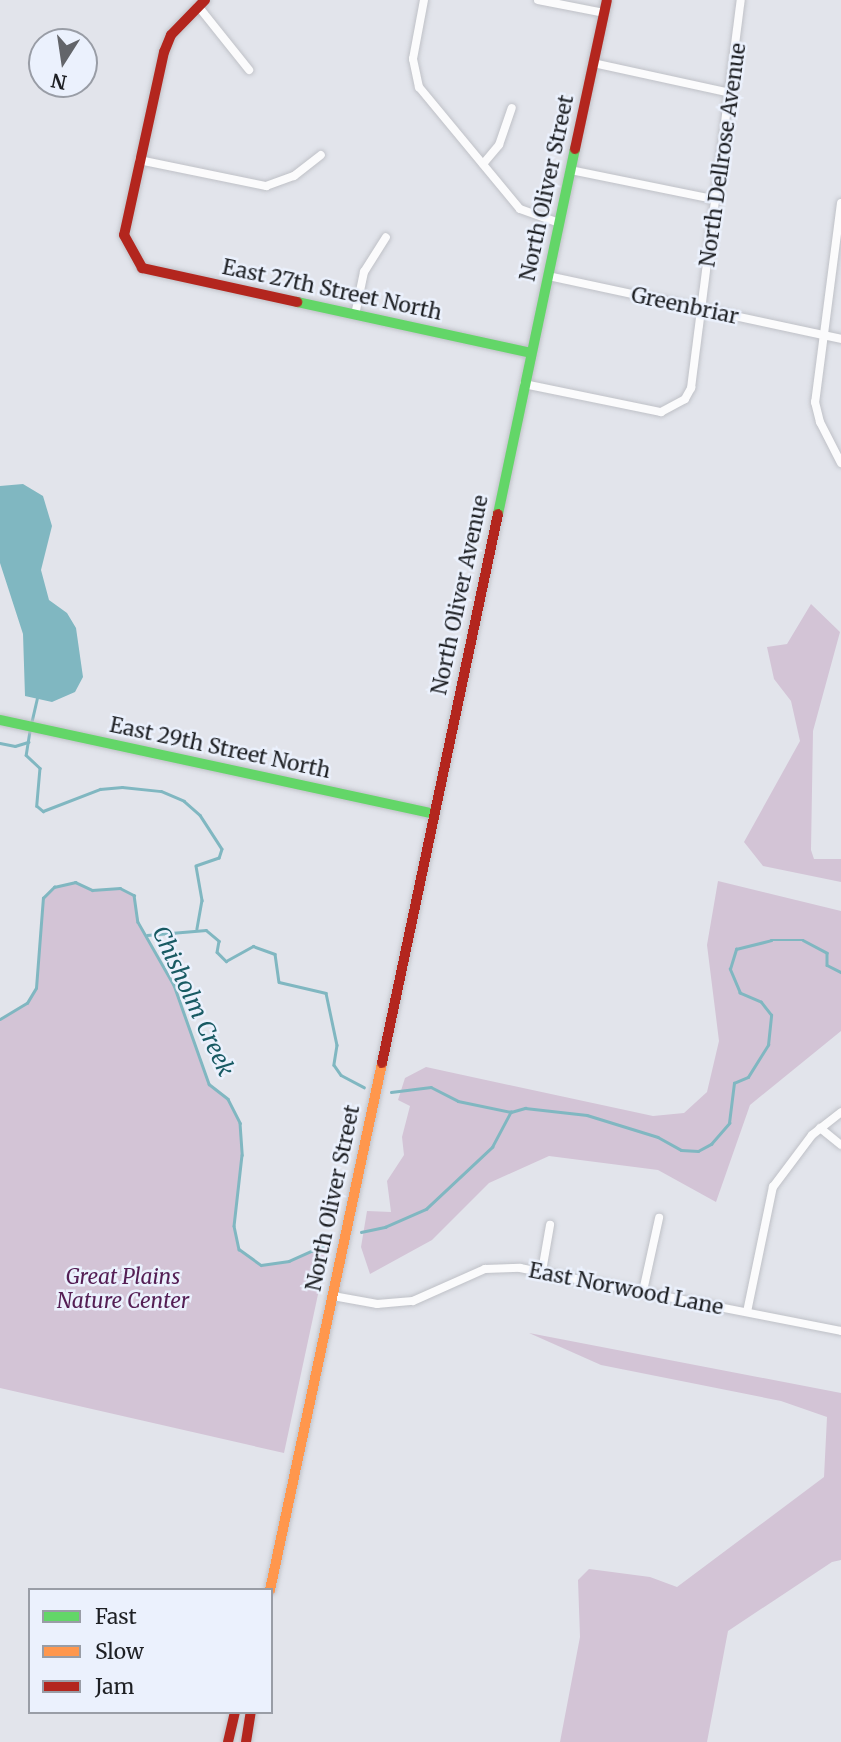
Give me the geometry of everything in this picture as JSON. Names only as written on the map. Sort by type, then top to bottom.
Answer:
[{"type":"main road","name":"North Oliver Street","points":[[524,384],[607,0]]},
{"type":"main road","points":[[139,160],[164,52],[171,35],[202,3]]},
{"type":"main road","name":"East 27th Street North","points":[[139,160],[124,235],[130,254],[142,268],[531,353]]},
{"type":"main road","name":"North Oliver Avenue","points":[[433,814],[524,384]]},
{"type":"main road","name":"East 29th Street North","points":[[0,720],[433,814]]},
{"type":"main road","name":"North Oliver Street","points":[[270,1588],[433,814]]},
{"type":"main road","points":[[229,1742],[235,1714]]},
{"type":"main road","points":[[246,1742],[251,1714]]},
{"type":"street","points":[[424,0],[414,75],[520,209],[559,223]]},
{"type":"street","points":[[538,0],[604,13]]},
{"type":"street","name":"North Dellrose Avenue","points":[[524,384],[646,410],[674,407],[691,388],[732,93],[741,0]]},
{"type":"street","points":[[202,3],[249,70]]},
{"type":"street","points":[[593,63],[732,93]]},
{"type":"street","points":[[483,164],[499,145],[512,108]]},
{"type":"street","points":[[139,160],[266,186],[294,176],[321,155]]},
{"type":"street","points":[[570,170],[717,200]]},
{"type":"street","points":[[841,203],[815,402],[820,422],[841,463]]},
{"type":"street","points":[[355,315],[365,272],[386,237]]},
{"type":"street","name":"Greenbriar","points":[[548,276],[841,339]]},
{"type":"street","points":[[747,1312],[773,1187],[785,1167],[821,1128],[841,1112]]},
{"type":"street","points":[[821,1128],[841,1145]]},
{"type":"street","points":[[643,1291],[659,1218]]},
{"type":"street","points":[[542,1271],[550,1225]]},
{"type":"street","name":"East Norwood Lane","points":[[332,1296],[377,1304],[413,1301],[485,1269],[542,1271],[841,1331]]},
{"type":"green space","points":[[811,604],[840,632],[813,731],[811,850],[814,859],[841,859],[841,882],[763,866],[744,842],[800,741],[791,701],[774,679],[767,647],[787,644]]},
{"type":"green space","points":[[718,881],[841,911],[841,1031],[750,1105],[716,1202],[658,1170],[549,1156],[489,1183],[432,1240],[370,1274],[361,1247],[367,1211],[391,1212],[387,1181],[404,1155],[402,1137],[410,1106],[398,1100],[405,1078],[426,1067],[653,1116],[684,1113],[707,1092],[719,1041],[707,945]]},
{"type":"green space","name":"Great Plains Nature Center","points":[[75,882],[92,890],[120,888],[134,895],[139,922],[174,985],[209,1084],[228,1099],[240,1123],[242,1155],[234,1226],[239,1249],[261,1265],[289,1261],[329,1243],[284,1453],[0,1388],[0,1019],[27,1003],[36,988],[43,898],[54,887]]},
{"type":"green space","points":[[529,1333],[841,1393],[841,1560],[832,1562],[728,1631],[707,1742],[560,1742],[580,1637],[578,1580],[589,1569],[650,1577],[677,1587],[824,1477],[827,1417],[781,1401],[601,1365]]},
{"type":"water","points":[[23,484],[43,496],[52,526],[41,570],[49,600],[67,613],[76,628],[83,677],[75,692],[52,702],[25,696],[23,634],[0,563],[0,486]]},
{"type":"waterway","points":[[31,724],[37,697]]},
{"type":"waterway","points":[[30,731],[26,755],[40,768],[37,806],[43,811],[100,789],[122,787],[161,791],[184,801],[200,815],[222,849],[219,858],[196,866],[202,900],[197,929]]},
{"type":"waterway","points":[[0,743],[15,746],[28,742]]},
{"type":"waterway","name":"Chisholm Creek","points":[[0,1019],[27,1003],[36,988],[43,898],[54,887],[75,882],[92,890],[120,888],[134,895],[138,922],[174,985],[209,1084],[228,1099],[240,1123],[242,1155],[234,1226],[239,1249],[261,1265],[289,1261],[331,1242]]},
{"type":"waterway","points":[[147,935],[206,930],[219,941],[217,952],[226,961],[253,946],[275,954],[279,982],[326,993],[337,1045],[334,1065],[341,1075],[364,1087]]},
{"type":"waterway","name":"Chisholm Creek","points":[[361,1232],[385,1227],[426,1209],[492,1147],[511,1112],[525,1108],[587,1115],[658,1137],[681,1150],[698,1151],[711,1144],[729,1123],[734,1083],[748,1077],[768,1045],[771,1015],[761,1002],[740,993],[730,969],[736,949],[771,940],[803,940],[827,953],[827,965],[841,972]]},
{"type":"waterway","points":[[391,1092],[431,1087],[458,1101],[511,1112]]},
{"type":"traffic: fast","points":[[498,514],[575,149]]},
{"type":"traffic: fast","points":[[297,302],[531,353]]},
{"type":"traffic: fast","points":[[0,720],[433,814]]},
{"type":"traffic: slow","points":[[270,1588],[382,1063]]},
{"type":"traffic: jam","points":[[205,0],[171,35],[164,52],[124,235],[142,268],[297,302]]},
{"type":"traffic: jam","points":[[575,149],[607,0]]},
{"type":"traffic: jam","points":[[382,1063],[498,514]]},
{"type":"traffic: jam","points":[[228,1742],[235,1714]]},
{"type":"traffic: jam","points":[[246,1742],[251,1714]]}]
